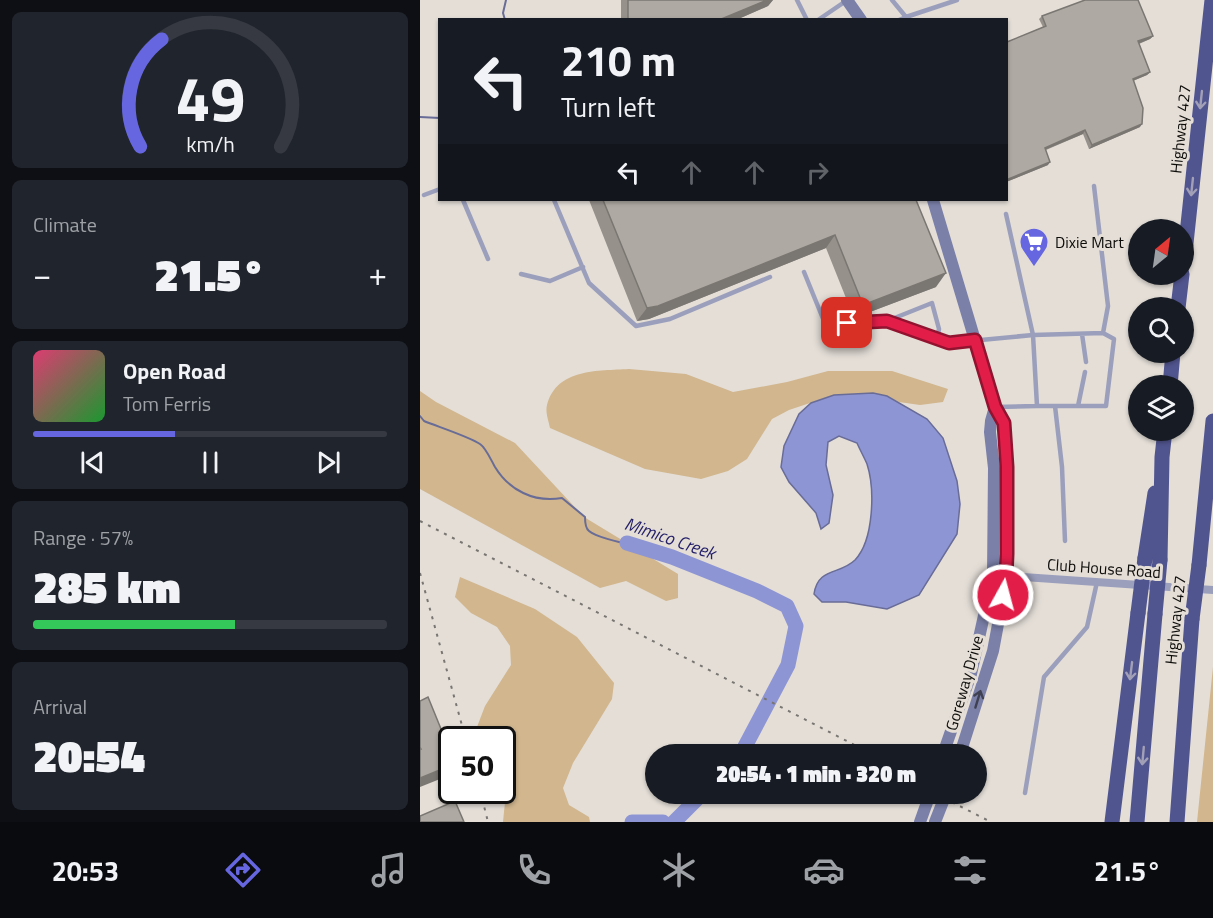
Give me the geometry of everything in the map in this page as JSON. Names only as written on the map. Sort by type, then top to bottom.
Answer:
[{"type":"highway","name":"Highway 427","points":[[1189,219],[1212,0]]},
{"type":"highway","name":"Highway 427","points":[[1177,822],[1192,619],[1213,421]]},
{"type":"highway","name":"Highway 427","points":[[1137,822],[1155,614],[1152,559],[1164,441]]},
{"type":"highway","points":[[1112,822],[1138,613],[1152,559]]},
{"type":"main road","points":[[847,0],[860,18]]},
{"type":"main road","name":"Goreway Drive","points":[[933,201],[995,407],[1004,423],[1007,467],[1006,576],[993,651],[963,744]]},
{"type":"main road","name":"Goreway Drive","points":[[946,744],[971,674],[993,575],[994,468],[990,432],[995,407]]},
{"type":"main road","points":[[920,822],[926,804]]},
{"type":"main road","points":[[935,822],[942,804]]},
{"type":"street","name":"Club House Road","points":[[993,575],[1213,590]]},
{"type":"lane","points":[[796,0],[806,18]]},
{"type":"lane","points":[[821,18],[847,0]]},
{"type":"lane","points":[[892,0],[906,17],[957,0]]},
{"type":"lane","points":[[1094,186],[1108,306],[1103,333]]},
{"type":"lane","points":[[424,195],[438,190]]},
{"type":"lane","points":[[463,201],[489,258]]},
{"type":"lane","points":[[554,201],[590,283],[636,326],[670,319],[770,277]]},
{"type":"lane","points":[[1006,214],[1033,335],[1037,406]]},
{"type":"lane","points":[[521,274],[550,282],[583,267]]},
{"type":"lane","points":[[804,272],[826,326],[887,321],[949,343],[1033,335],[1103,333],[1114,339],[1106,406],[995,407]]},
{"type":"lane","points":[[887,321],[932,303],[939,329],[937,339]]},
{"type":"lane","points":[[1082,334],[1086,362]]},
{"type":"lane","points":[[1078,406],[1085,372]]},
{"type":"lane","points":[[1055,406],[1062,467],[1065,541]]},
{"type":"lane","points":[[1026,793],[1044,677],[1087,627],[1097,582]]},
{"type":"shaded area","points":[[629,369],[686,374],[733,392],[787,382],[828,371],[892,371],[948,389],[943,402],[920,405],[899,402],[873,393],[834,395],[789,410],[772,419],[747,459],[728,471],[701,479],[645,469],[550,428],[547,405],[552,393],[560,384],[580,374]]},
{"type":"shaded area","points":[[420,391],[436,402],[515,443],[584,517],[678,574],[678,598],[666,601],[626,581],[600,588],[420,489]]},
{"type":"shaded area","points":[[460,577],[535,609],[577,637],[614,683],[612,699],[573,763],[563,788],[569,805],[589,817],[590,822],[503,822],[505,804],[516,804],[516,726],[477,726],[485,706],[511,665],[510,646],[497,627],[471,613],[455,597]]},
{"type":"shaded area","points":[[1213,667],[1213,822],[1197,822]]},
{"type":"water","points":[[873,393],[887,396],[927,419],[943,438],[957,481],[960,504],[957,534],[919,595],[887,609],[846,602],[822,602],[814,594],[820,579],[855,560],[866,540],[872,500],[870,474],[857,443],[839,436],[828,442],[826,465],[833,495],[829,523],[821,529],[816,513],[789,482],[781,467],[784,446],[799,414],[811,403],[834,395]]},
{"type":"building","points":[[628,0],[767,0],[724,18],[628,18]]},
{"type":"building","points":[[1085,0],[1138,0],[1153,36],[1138,41],[1150,72],[1133,79],[1143,108],[1142,124],[1092,145],[1085,130],[1045,148],[1050,162],[1008,179],[1008,42],[1046,26],[1042,16]]},
{"type":"building","points":[[603,201],[916,201],[946,273],[863,305],[835,235],[658,306],[647,308]]},
{"type":"building","points":[[428,697],[440,726],[438,771],[420,778],[421,749],[420,701]]},
{"type":"building","points":[[448,804],[456,804],[464,822],[420,822],[420,816]]},
{"type":"waterway","points":[[504,18],[503,13],[506,0]]},
{"type":"waterway","points":[[420,117],[438,118]]},
{"type":"waterway","name":"Mimico Creek","points":[[420,416],[424,421],[480,444],[507,482],[523,493],[542,499],[562,498],[585,517],[589,531],[607,539],[627,543]]},
{"type":"waterway","name":"Mimico Creek","points":[[627,543],[672,557],[757,591],[787,606],[796,626],[788,665],[746,744]]},
{"type":"waterway","name":"Mimico Creek","points":[[674,822],[692,804]]},
{"type":"waterway","name":"Mimico Creek","points":[[632,822],[663,822]]},
{"type":"railway","points":[[420,521],[853,744]]},
{"type":"railway","points":[[420,573],[462,726]]},
{"type":"railway","points":[[484,804],[488,822]]},
{"type":"railway","points":[[956,804],[991,822]]},
{"type":"place","name":"Dixie Mart","points":[[1034,268]]},
{"type":"route","points":[[847,323],[887,321],[949,343],[975,340],[995,407],[1004,423],[1007,467],[1007,554],[1003,595]]}]
